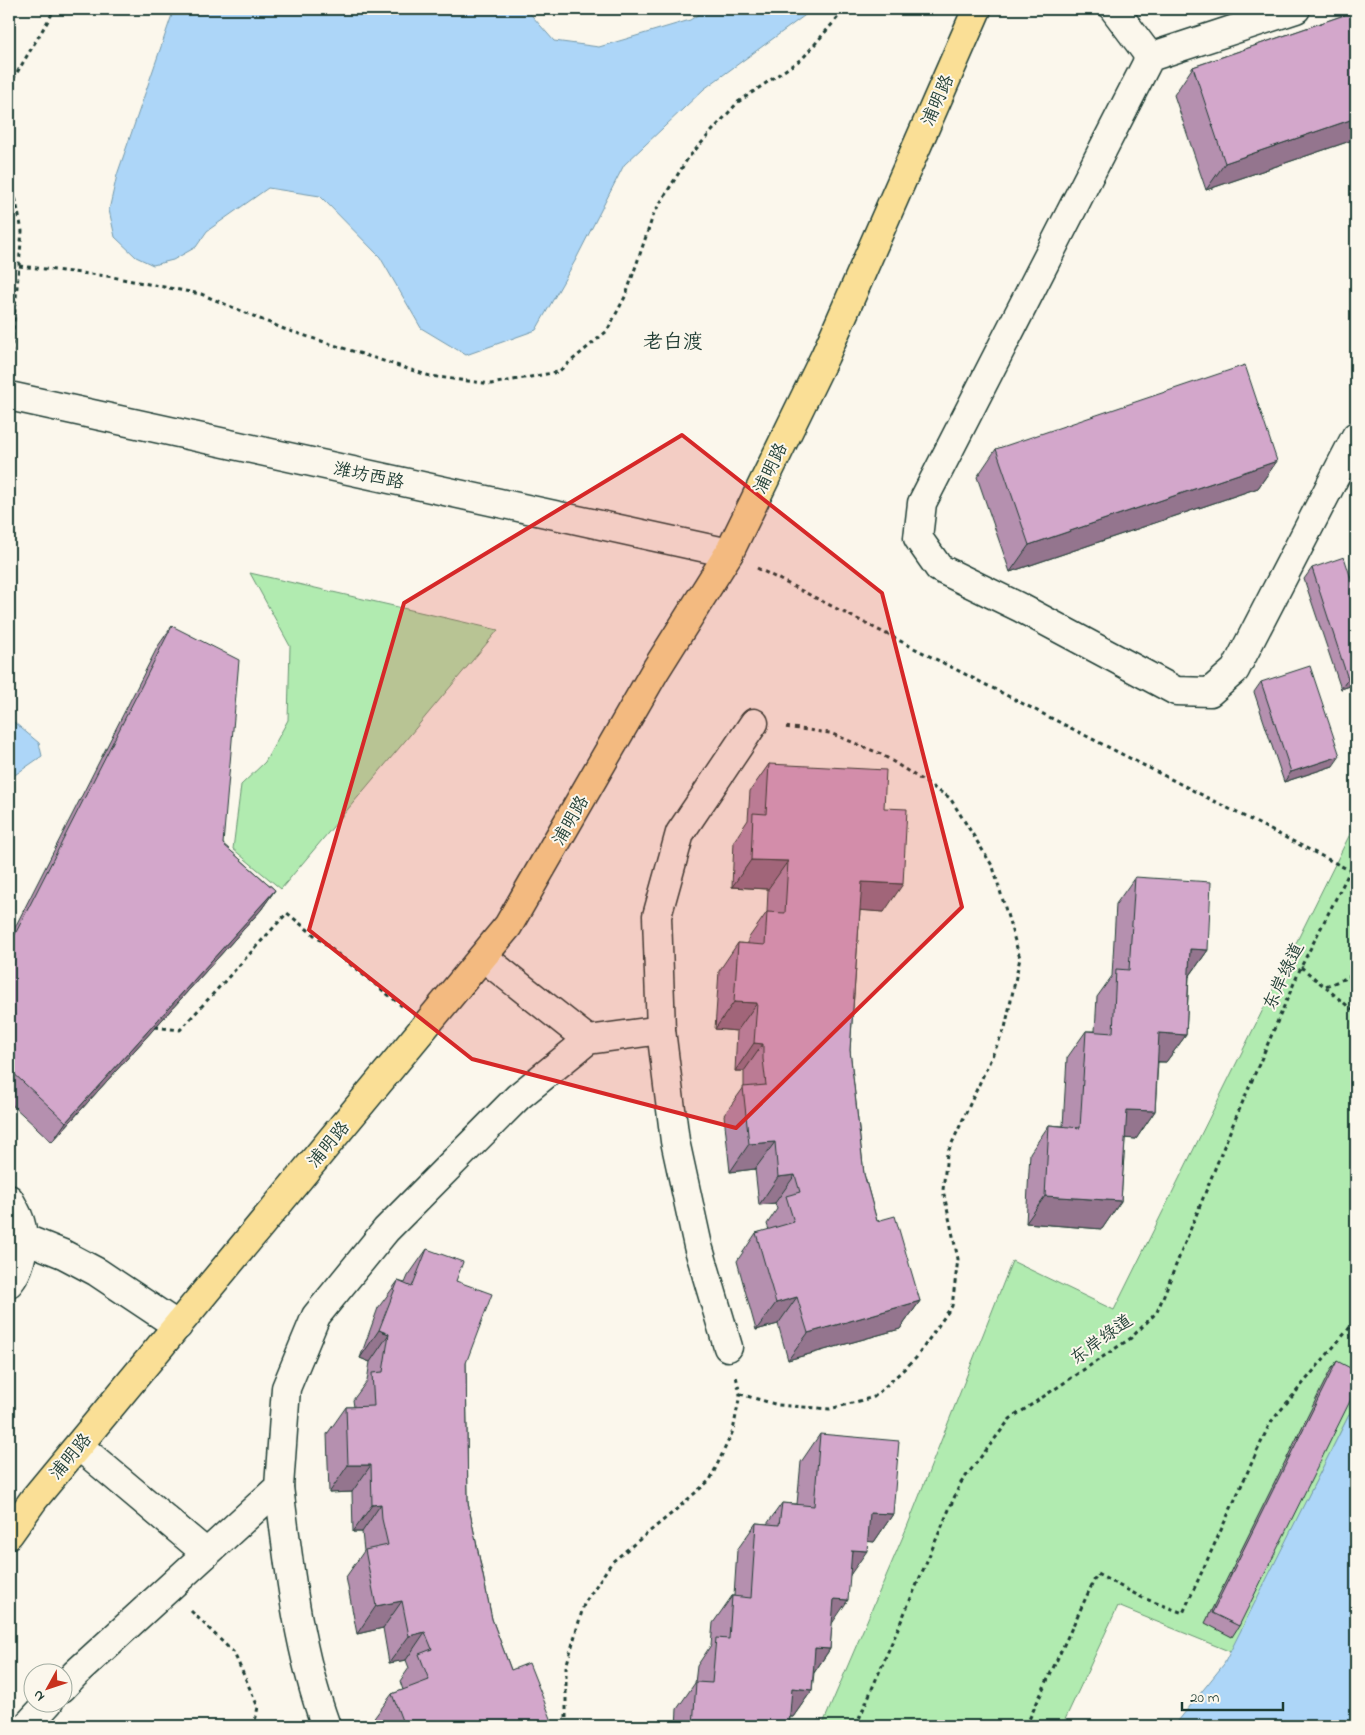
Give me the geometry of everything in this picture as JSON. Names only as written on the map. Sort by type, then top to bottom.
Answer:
[{"type":"main road","name":"浦明路","points":[[9,1534],[34,1499],[508,926],[655,671],[729,553],[825,356],[977,9]]},
{"type":"street","points":[[1114,9],[1150,57]]},
{"type":"street","points":[[1296,9],[1150,57],[922,503],[918,538],[939,568],[1021,608],[1176,691],[1210,692],[1235,670],[1356,436]]},
{"type":"street","name":"潍坊西路","points":[[9,396],[729,553]]},
{"type":"street","points":[[728,1347],[698,1246],[677,1150],[661,1030],[657,916],[680,833],[754,723]]},
{"type":"street","points":[[483,957],[588,1040]]},
{"type":"street","points":[[326,1726],[317,1702],[294,1601],[279,1487],[286,1388],[316,1316],[386,1230],[518,1097],[588,1040],[661,1030]]},
{"type":"street","points":[[9,1199],[19,1217],[23,1238],[20,1260],[9,1283]]},
{"type":"street","points":[[23,1238],[63,1254],[97,1272],[178,1326]]},
{"type":"street","points":[[79,1446],[206,1554]]},
{"type":"street","points":[[72,1677],[279,1487]]},
{"type":"street","points":[[27,1726],[40,1712]]},
{"type":"path","points":[[9,86],[55,9]]},
{"type":"path","points":[[19,266],[107,276],[201,294],[284,329],[430,376],[491,384],[558,372],[607,331],[626,296],[654,213],[688,158],[738,102],[803,58],[845,9]]},
{"type":"path","points":[[9,167],[22,231],[10,369]]},
{"type":"path","points":[[729,553],[1351,871],[1356,876]]},
{"type":"path","points":[[740,1394],[778,1405],[830,1408],[874,1397],[916,1358],[952,1306],[958,1259],[943,1190],[947,1154],[1005,1028],[1020,958],[993,867],[950,798],[881,754],[830,733],[754,723]]},
{"type":"path","name":"东岸绿道","points":[[856,1726],[960,1484],[1010,1419],[1131,1338],[1157,1312],[1231,1129],[1301,966],[1356,859]]},
{"type":"path","points":[[156,1027],[180,1030],[288,913],[426,1026]]},
{"type":"path","points":[[1301,966],[1356,1013]]},
{"type":"path","points":[[1326,986],[1356,974]]},
{"type":"path","points":[[1026,1726],[1097,1574],[1142,1598],[1183,1613],[1270,1423],[1356,1320]]},
{"type":"path","points":[[566,1726],[566,1667],[584,1604],[612,1562],[710,1480],[733,1431],[740,1394],[728,1347]]},
{"type":"path","points":[[168,1589],[234,1653],[258,1708],[254,1726]]},
{"type":"highlighted area","points":[[682,435],[882,593],[962,907],[736,1128],[472,1059],[309,930],[404,603]]},
{"type":"green space","points":[[250,573],[498,630],[281,889],[233,849],[241,785],[265,762],[288,720],[290,646]]},
{"type":"green space","points":[[1356,822],[1356,1401],[1231,1652],[1118,1606],[1062,1726],[822,1726],[907,1527],[1012,1261],[1114,1310]]},
{"type":"water","points":[[174,9],[526,9],[554,41],[599,47],[690,20],[707,9],[808,9],[808,13],[704,89],[624,165],[575,261],[536,330],[466,355],[421,328],[380,257],[320,196],[268,188],[207,231],[196,247],[173,260],[153,265],[136,257],[115,237],[109,210],[117,175]]},
{"type":"water","points":[[9,718],[39,743],[42,756],[9,779]]},
{"type":"water","points":[[1356,1401],[1356,1726],[1174,1726],[1224,1664]]},
{"type":"building","points":[[1356,11],[1356,118],[1225,163],[1193,67]]},
{"type":"building","points":[[1245,365],[1277,461],[1029,545],[996,449]]},
{"type":"building","points":[[1344,557],[1356,594],[1356,676],[1348,679],[1312,568]]},
{"type":"building","points":[[172,626],[239,660],[223,844],[275,890],[66,1122],[9,1069],[9,946]]},
{"type":"building","points":[[1310,666],[1340,756],[1291,772],[1261,682]]},
{"type":"building","points":[[769,764],[886,770],[884,808],[907,809],[903,884],[862,882],[850,1050],[864,1174],[877,1221],[895,1216],[920,1301],[808,1333],[797,1297],[776,1303],[756,1233],[794,1222],[786,1196],[800,1192],[795,1175],[778,1177],[775,1142],[749,1144],[743,1087],[766,1085],[763,1044],[754,1043],[757,1003],[734,1002],[738,943],[765,945],[767,912],[785,913],[788,861],[751,860],[753,813],[766,814]]},
{"type":"building","points":[[1135,877],[1211,882],[1208,950],[1190,949],[1186,1035],[1159,1033],[1155,1111],[1127,1110],[1121,1201],[1045,1196],[1049,1125],[1080,1128],[1086,1031],[1113,1033],[1116,969],[1129,970]]},
{"type":"building","points":[[427,1249],[463,1262],[456,1281],[492,1294],[466,1363],[468,1503],[492,1619],[511,1670],[529,1663],[554,1726],[404,1726],[392,1694],[429,1680],[419,1654],[432,1649],[425,1632],[409,1636],[402,1601],[376,1606],[365,1550],[388,1545],[382,1519],[381,1504],[372,1505],[371,1465],[348,1465],[346,1407],[374,1406],[372,1373],[383,1372],[389,1334],[379,1330],[398,1281],[412,1287]]},
{"type":"building","points":[[1337,1361],[1356,1371],[1356,1389],[1239,1626],[1212,1613]]},
{"type":"building","points":[[820,1434],[899,1441],[893,1514],[870,1513],[867,1551],[852,1550],[848,1600],[834,1599],[830,1649],[815,1648],[812,1690],[792,1688],[789,1726],[693,1726],[696,1682],[712,1683],[716,1638],[729,1639],[732,1596],[751,1598],[756,1523],[779,1525],[782,1503],[814,1506]]},
{"type":"district","name":"老白渡","points":[[673,341]]}]
